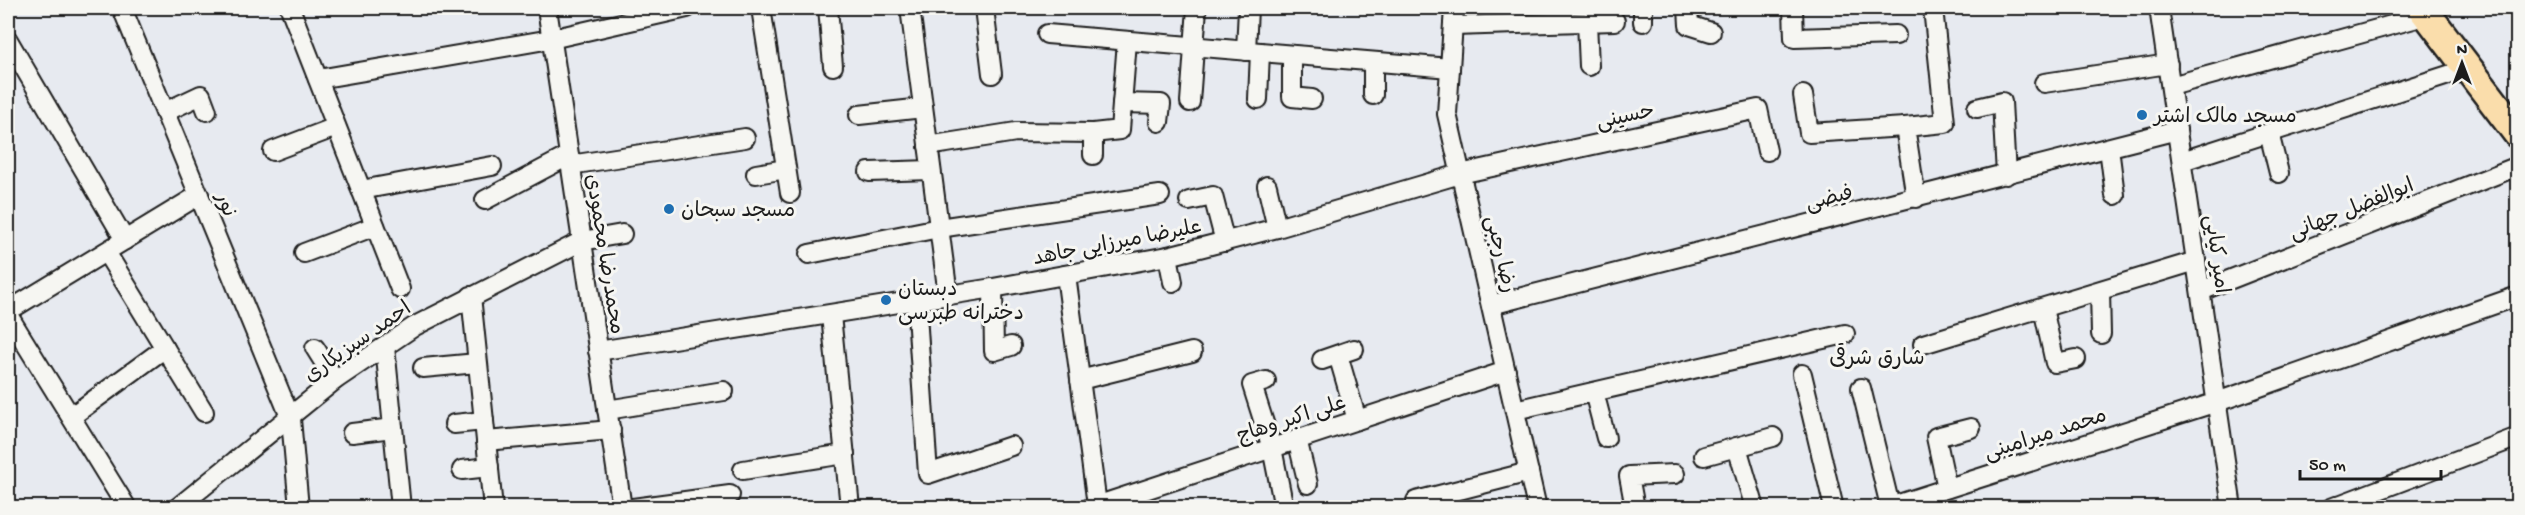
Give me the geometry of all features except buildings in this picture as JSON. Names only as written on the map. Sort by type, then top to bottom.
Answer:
[{"type":"main road","points":[[2428,10],[2467,69],[2517,134]]},
{"type":"street","name":"نور","points":[[122,8],[291,418],[299,507]]},
{"type":"street","points":[[290,8],[400,289]]},
{"type":"street","name":"محمدرضا محمودی","points":[[547,8],[622,507]]},
{"type":"street","points":[[318,79],[551,39],[687,8]]},
{"type":"street","points":[[761,8],[790,193]]},
{"type":"street","points":[[828,8],[833,66]]},
{"type":"street","points":[[910,8],[948,296]]},
{"type":"street","points":[[984,8],[992,74]]},
{"type":"street","points":[[1190,102],[1197,8]]},
{"type":"street","points":[[1248,8],[1258,99]]},
{"type":"street","name":"رضا رجبی","points":[[1454,8],[1447,114],[1537,507]]},
{"type":"street","points":[[1688,8],[1689,25],[1711,32]]},
{"type":"street","points":[[1793,8],[1794,38],[1896,35]]},
{"type":"street","points":[[1803,95],[1809,133],[1945,123],[1933,8]]},
{"type":"street","name":"امیر کیایی","points":[[2159,8],[2232,507]]},
{"type":"street","points":[[2171,86],[2428,10]]},
{"type":"street","points":[[1453,26],[1615,21]]},
{"type":"street","points":[[1587,22],[1588,66]]},
{"type":"street","points":[[1047,34],[1450,68]]},
{"type":"street","points":[[8,40],[125,240]]},
{"type":"street","points":[[928,146],[1016,132],[1093,133],[1120,130],[1127,41]]},
{"type":"street","points":[[1292,55],[1292,97],[1312,99]]},
{"type":"street","points":[[1373,62],[1373,95]]},
{"type":"street","points":[[2044,83],[2168,64]]},
{"type":"street","points":[[2182,160],[2467,69]]},
{"type":"street","points":[[165,112],[201,95],[207,111]]},
{"type":"street","points":[[1977,108],[2002,102],[2006,175]]},
{"type":"street","points":[[1122,104],[1161,104],[1159,122]]},
{"type":"street","points":[[859,115],[923,108]]},
{"type":"street","name":"حسینی","points":[[1460,174],[1758,109],[1767,151]]},
{"type":"street","points":[[1905,127],[1916,198]]},
{"type":"street","points":[[273,151],[336,128]]},
{"type":"street","name":"فیضی","points":[[1491,305],[2177,130]]},
{"type":"street","points":[[1093,133],[1093,155]]},
{"type":"street","points":[[2269,133],[2279,173]]},
{"type":"street","points":[[485,200],[569,161],[745,138]]},
{"type":"street","points":[[2109,148],[2115,195]]},
{"type":"street","points":[[361,190],[492,165]]},
{"type":"street","name":"ابوالفضل جهانی","points":[[2201,291],[2517,166]]},
{"type":"street","points":[[756,174],[786,169]]},
{"type":"street","points":[[868,172],[931,170]]},
{"type":"street","name":"علیرضا میرزایی جاهد","points":[[598,351],[948,296],[1168,256],[1277,228],[1460,174]]},
{"type":"street","points":[[1267,186],[1277,228]]},
{"type":"street","points":[[127,507],[8,313],[199,195]]},
{"type":"street","points":[[809,254],[939,228],[1160,195]]},
{"type":"street","points":[[1189,201],[1213,196],[1225,242]]},
{"type":"street","points":[[304,253],[375,226]]},
{"type":"street","name":"احمد سبزیکاری","points":[[177,507],[291,418],[335,380],[415,326],[582,241],[622,234]]},
{"type":"street","points":[[106,252],[204,412]]},
{"type":"street","points":[[1168,256],[1173,282]]},
{"type":"street","points":[[1923,344],[2196,261]]},
{"type":"street","points":[[1066,274],[1094,506]]},
{"type":"street","points":[[993,288],[994,351],[1011,346]]},
{"type":"street","points":[[2100,291],[2101,334]]},
{"type":"street","points":[[471,296],[493,507]]},
{"type":"street","name":"محمد میرامینی","points":[[1888,507],[1917,503],[1947,488],[2217,402],[2517,296]]},
{"type":"street","points":[[916,300],[928,474],[1011,446]]},
{"type":"street","points":[[2043,308],[2055,363],[2076,359]]},
{"type":"street","points":[[831,315],[850,507]]},
{"type":"street","points":[[1515,410],[1845,334]]},
{"type":"street","points":[[385,347],[401,507]]},
{"type":"street","points":[[72,416],[165,348]]},
{"type":"street","points":[[315,348],[335,380]]},
{"type":"street","points":[[1080,380],[1192,352]]},
{"type":"street","points":[[1338,355],[1357,420]]},
{"type":"street","points":[[423,368],[477,363]]},
{"type":"street","name":"علی اکبر وهاج","points":[[1094,506],[1506,371]]},
{"type":"street","points":[[1802,374],[1834,507]]},
{"type":"street","points":[[1266,381],[1252,385],[1272,448],[1284,507]]},
{"type":"street","points":[[1861,388],[1888,507]]},
{"type":"street","points":[[607,410],[724,392]]},
{"type":"street","points":[[1594,392],[1606,438]]},
{"type":"street","points":[[454,424],[484,421]]},
{"type":"street","points":[[352,433],[393,428]]},
{"type":"street","points":[[1947,488],[1936,437],[1971,428]]},
{"type":"street","points":[[486,441],[611,430]]},
{"type":"street","points":[[1704,456],[1773,437]]},
{"type":"street","points":[[2331,507],[2517,437]]},
{"type":"street","points":[[1297,439],[1308,484]]},
{"type":"street","points":[[1737,447],[1755,507]]},
{"type":"street","points":[[743,470],[845,454]]},
{"type":"street","points":[[462,470],[489,467]]},
{"type":"street","points":[[1416,501],[1529,472]]},
{"type":"street","points":[[1635,507],[1629,476],[1675,474]]},
{"type":"street","points":[[633,507],[730,495]]},
{"type":"place","name":"مسجد مالک اشتر","points":[[2142,115]]},
{"type":"place","name":"مسجد سبحان","points":[[669,209]]},
{"type":"place","name":"دبستان دخترانه طبرسی","points":[[886,300]]},
{"type":"district","name":"شارق شرقی","points":[[1877,356]]}]
